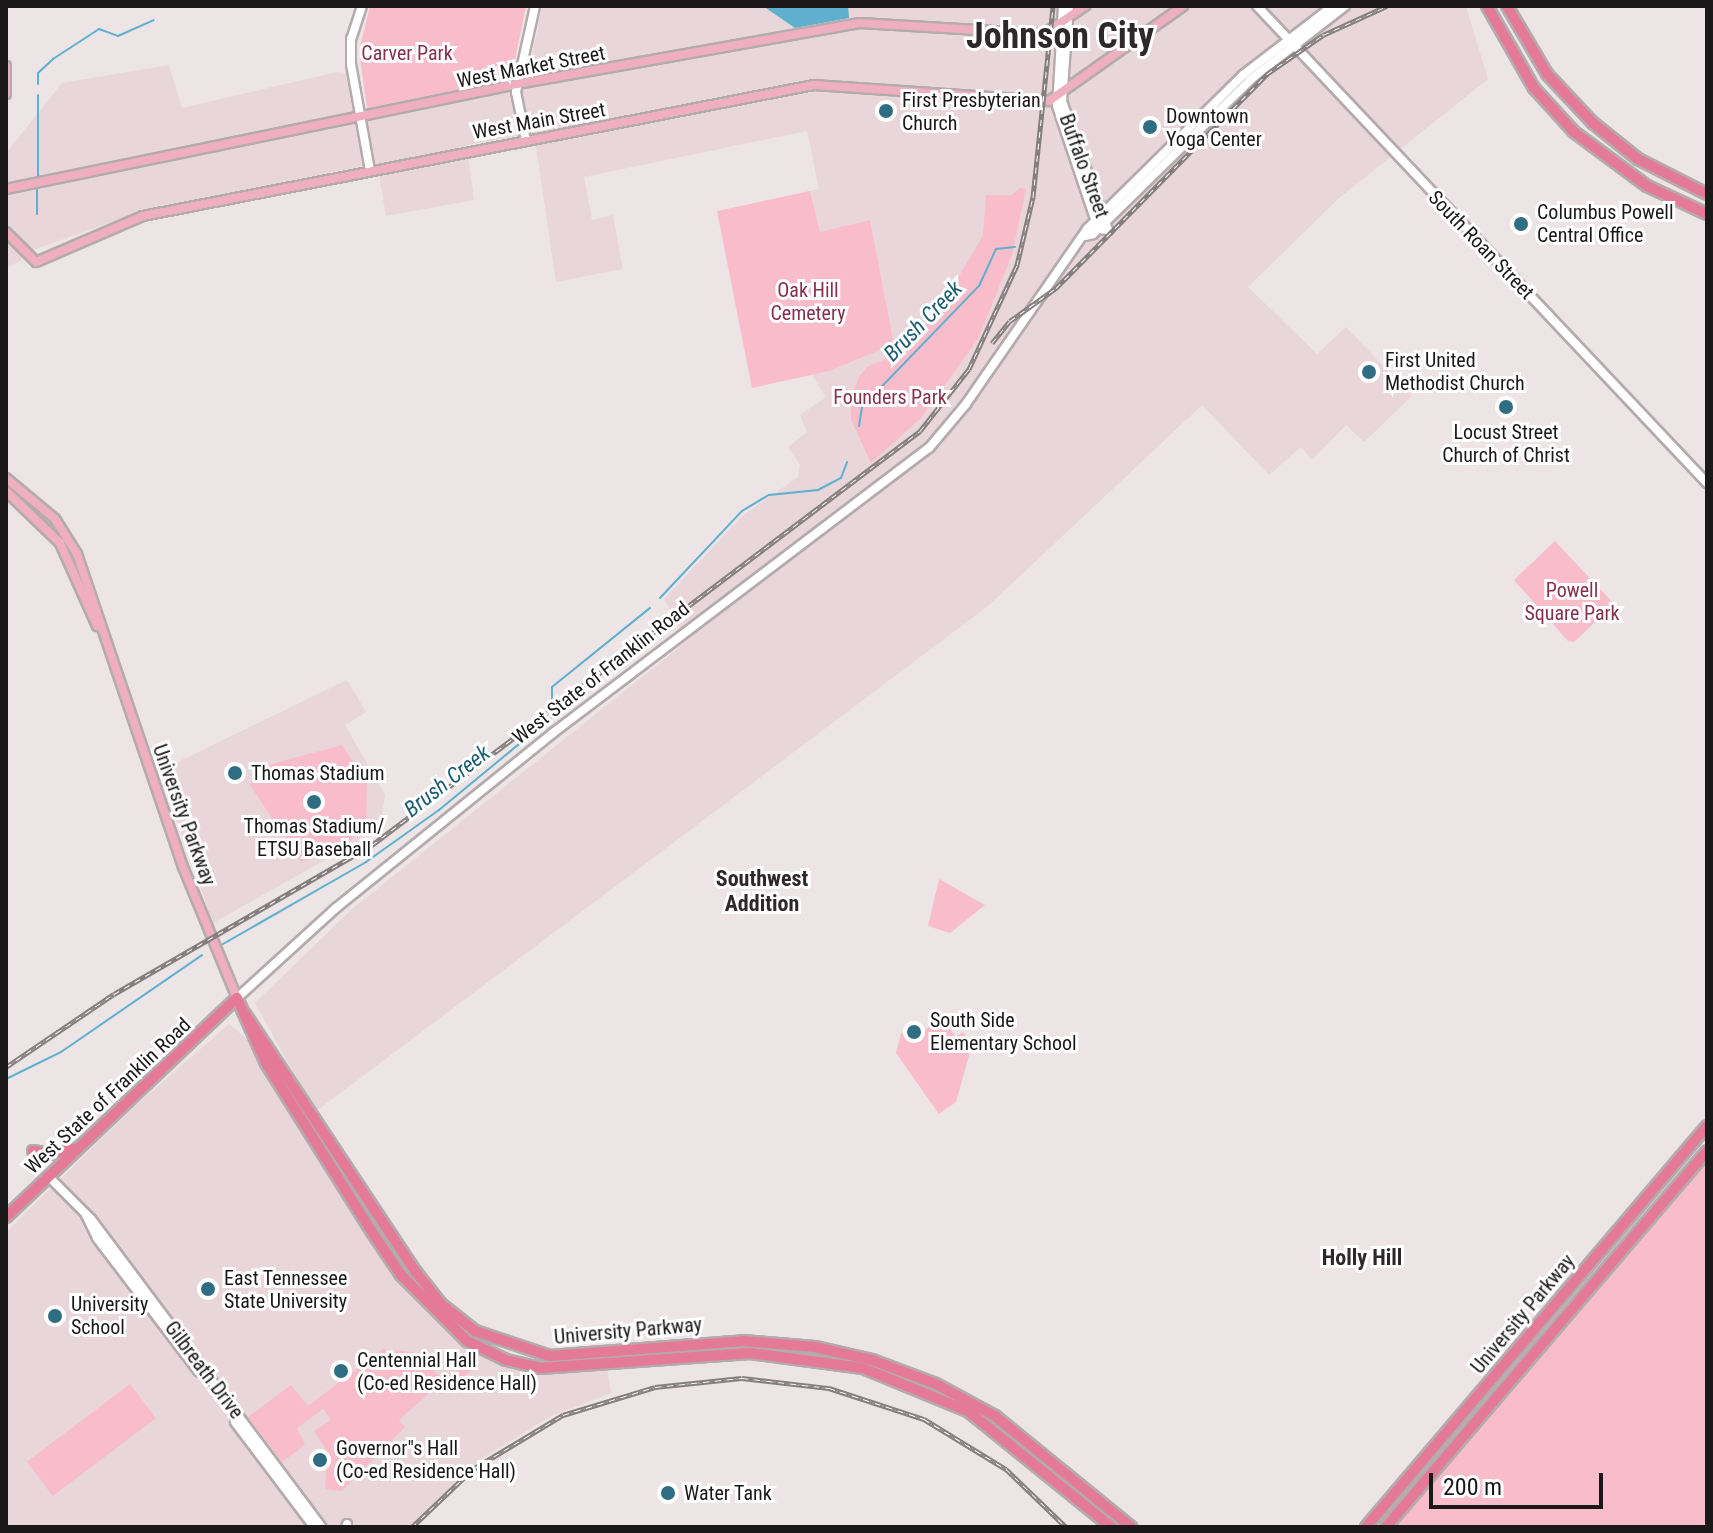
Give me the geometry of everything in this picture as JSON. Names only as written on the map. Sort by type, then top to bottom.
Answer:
[{"type":"highway","points":[[1509,7],[1519,29],[1573,104],[1613,140],[1664,174],[1707,194]]},
{"type":"highway","points":[[1489,10],[1521,69],[1559,116],[1595,150],[1647,186],[1707,214]]},
{"type":"highway","name":"University Parkway","points":[[237,998],[266,1063],[384,1249],[467,1341],[523,1365],[569,1369],[750,1353],[807,1357],[920,1388],[987,1423],[1111,1527]]},
{"type":"highway","name":"West State of Franklin Road","points":[[6,1217],[74,1149],[237,998]]},
{"type":"highway","name":"University Parkway","points":[[244,1013],[445,1316],[525,1352],[566,1357],[743,1341],[815,1347],[921,1377],[995,1416],[1131,1527]]},
{"type":"highway","name":"University Parkway","points":[[1366,1527],[1707,1126]]},
{"type":"highway","points":[[33,1151],[51,1154],[74,1149]]},
{"type":"highway","name":"University Parkway","points":[[1386,1527],[1707,1151]]},
{"type":"highway","points":[[1678,1160],[1691,1171]]},
{"type":"highway","points":[[384,1249],[393,1241]]},
{"type":"highway","points":[[675,1345],[677,1359]]},
{"type":"highway","points":[[523,1365],[525,1352]]},
{"type":"highway","points":[[1498,1371],[1510,1382]]},
{"type":"main road","points":[[362,6],[351,52],[370,171]]},
{"type":"main road","points":[[526,141],[517,84],[535,6]]},
{"type":"main road","name":"Buffalo Street","points":[[1063,6],[1058,96],[1100,221]]},
{"type":"main road","name":"Buffalo Street","points":[[1064,21],[1069,6]]},
{"type":"main road","points":[[1064,21],[1085,6]]},
{"type":"main road","points":[[1058,96],[1183,6]]},
{"type":"main road","name":"South Roan Street","points":[[1257,6],[1289,44],[1707,483]]},
{"type":"main road","name":"West State of Franklin Road","points":[[237,998],[336,908],[541,742],[929,448],[960,413],[1029,307],[1085,236],[1242,87],[1333,6]]},
{"type":"main road","name":"West State of Franklin Road","points":[[1100,221],[1115,200],[1243,75],[1345,6]]},
{"type":"main road","name":"West Market Street","points":[[6,189],[517,84],[860,23],[1044,34],[1064,21]]},
{"type":"main road","points":[[6,66],[6,94]]},
{"type":"main road","name":"West Main Street","points":[[6,232],[36,262],[143,216],[814,85],[1038,101],[1058,96]]},
{"type":"main road","name":"Buffalo Street","points":[[1058,96],[1100,221]]},
{"type":"main road","points":[[1093,193],[1115,200]]},
{"type":"main road","name":"University Parkway","points":[[6,478],[65,532],[84,571],[98,626]]},
{"type":"main road","name":"University Parkway","points":[[6,491],[60,543],[98,626],[192,892],[237,998]]},
{"type":"main road","name":"Gilbreath Drive","points":[[49,1177],[86,1214],[321,1527]]},
{"type":"main road","name":"Gilbreath Drive","points":[[86,1214],[97,1238],[314,1527]]},
{"type":"shaded area","points":[[542,6],[1466,6],[1488,79],[1339,198],[1248,287],[1317,354],[1346,327],[1412,396],[1364,442],[1346,425],[1312,460],[1301,447],[1269,475],[1202,405],[988,606],[315,1112],[255,1003],[352,909],[687,641],[664,599],[742,516],[798,477],[800,465],[788,447],[807,432],[800,415],[826,397],[812,375],[894,344],[870,220],[820,232],[810,191],[819,189],[807,131],[584,177],[592,220],[613,215],[623,269],[556,282],[534,133],[467,145],[474,200],[386,216],[377,163],[140,212],[24,253],[22,260],[6,268],[6,153],[62,83],[169,65],[182,108],[337,72],[346,73],[355,110],[509,81],[529,72]]},
{"type":"shaded area","name":"Thomas Stadium","points":[[347,680],[366,712],[345,725],[385,795],[382,814],[357,842],[213,923],[159,771]]},
{"type":"shaded area","name":"East Tennessee State University","points":[[229,1024],[249,1041],[395,1272],[428,1313],[452,1334],[529,1366],[607,1366],[611,1393],[551,1416],[478,1461],[414,1527],[6,1527],[6,1232],[134,1107]]},
{"type":"green space","name":"Carver Park","points":[[370,6],[526,6],[511,79],[367,108],[359,51]]},
{"type":"green space","name":"Founders Park","points":[[1020,188],[1026,189],[1012,255],[978,339],[921,418],[871,463],[851,420],[850,401],[859,377],[867,367],[899,353],[936,314],[983,236],[986,195],[1011,195]]},
{"type":"green space","name":"Oak Hill Cemetery","points":[[810,191],[820,232],[870,220],[894,344],[829,371],[752,388],[717,211]]},
{"type":"green space","name":"Powell Square Park","points":[[1555,541],[1614,604],[1574,642],[1568,641],[1514,580]]},
{"type":"green space","name":"Thomas Stadium/ ETSU Baseball","points":[[342,745],[367,784],[366,820],[346,847],[301,862],[250,785],[257,771],[275,763]]},
{"type":"green space","points":[[939,879],[985,905],[950,933],[928,926]]},
{"type":"green space","points":[[937,1022],[941,1028],[947,1024],[956,1037],[963,1032],[972,1045],[956,1102],[939,1114],[896,1053],[901,1033],[914,1037]]},
{"type":"green space","points":[[1707,1158],[1707,1527],[1392,1527],[1450,1461]]},
{"type":"green space","points":[[383,1349],[430,1354],[429,1367],[441,1377],[452,1375],[463,1366],[460,1361],[472,1370],[442,1395],[435,1388],[399,1420],[405,1427],[342,1491],[325,1489],[328,1453],[314,1431],[331,1420],[323,1409],[297,1428],[305,1445],[282,1462],[248,1417],[291,1385],[308,1406]]},
{"type":"green space","points":[[130,1384],[156,1418],[53,1496],[27,1462]]},
{"type":"water","points":[[763,6],[848,6],[849,18],[795,28]]},
{"type":"waterway","points":[[38,84],[38,73],[53,59],[99,29],[118,36],[154,20]]},
{"type":"waterway","points":[[38,95],[38,181]]},
{"type":"waterway","points":[[37,187],[37,214]]},
{"type":"waterway","name":"Brush Creek","points":[[859,426],[862,407],[979,286],[996,249],[1015,247]]},
{"type":"waterway","name":"Brush Creek","points":[[660,598],[742,511],[769,495],[818,490],[841,478],[847,462]]},
{"type":"waterway","name":"Brush Creek","points":[[223,944],[366,862],[439,810],[552,717],[552,687],[650,608]]},
{"type":"waterway","name":"Brush Creek","points":[[6,1079],[61,1052],[202,955]]},
{"type":"railway","points":[[6,1067],[114,994],[372,845],[920,431],[969,369],[1017,265],[1033,197],[1053,6]]},
{"type":"railway","points":[[992,343],[1010,321],[1056,288],[1267,74],[1323,35],[1387,6]]},
{"type":"railway","points":[[412,1527],[473,1469],[563,1415],[655,1387],[742,1378],[829,1388],[924,1419],[1006,1469],[1066,1527]]},
{"type":"place","name":"First Presbyterian Church","points":[[886,111]]},
{"type":"place","name":"Downtown Yoga Center","points":[[1150,127]]},
{"type":"place","name":"Columbus Powell Central Office","points":[[1521,224]]},
{"type":"place","name":"First United Methodist Church","points":[[1369,372]]},
{"type":"place","name":"Locust Street Church of Christ","points":[[1506,407]]},
{"type":"place","name":"Thomas Stadium","points":[[235,773]]},
{"type":"place","name":"Thomas Stadium/ ETSU Baseball","points":[[314,802]]},
{"type":"place","name":"South Side Elementary School","points":[[914,1032]]},
{"type":"place","name":"East Tennessee State University","points":[[208,1289]]},
{"type":"place","name":"University School","points":[[55,1316]]},
{"type":"place","name":"Centennial Hall (Co-ed Residence Hall)","points":[[341,1371]]},
{"type":"place","name":"Governor\"s Hall (Co-ed Residence Hall)","points":[[320,1460]]},
{"type":"place","name":"Water Tank","points":[[668,1493]]},
{"type":"district","name":"Johnson City","points":[[1060,37]]},
{"type":"district","name":"Southwest Addition","points":[[762,890]]},
{"type":"district","name":"Holly Hill","points":[[1362,1258]]}]
